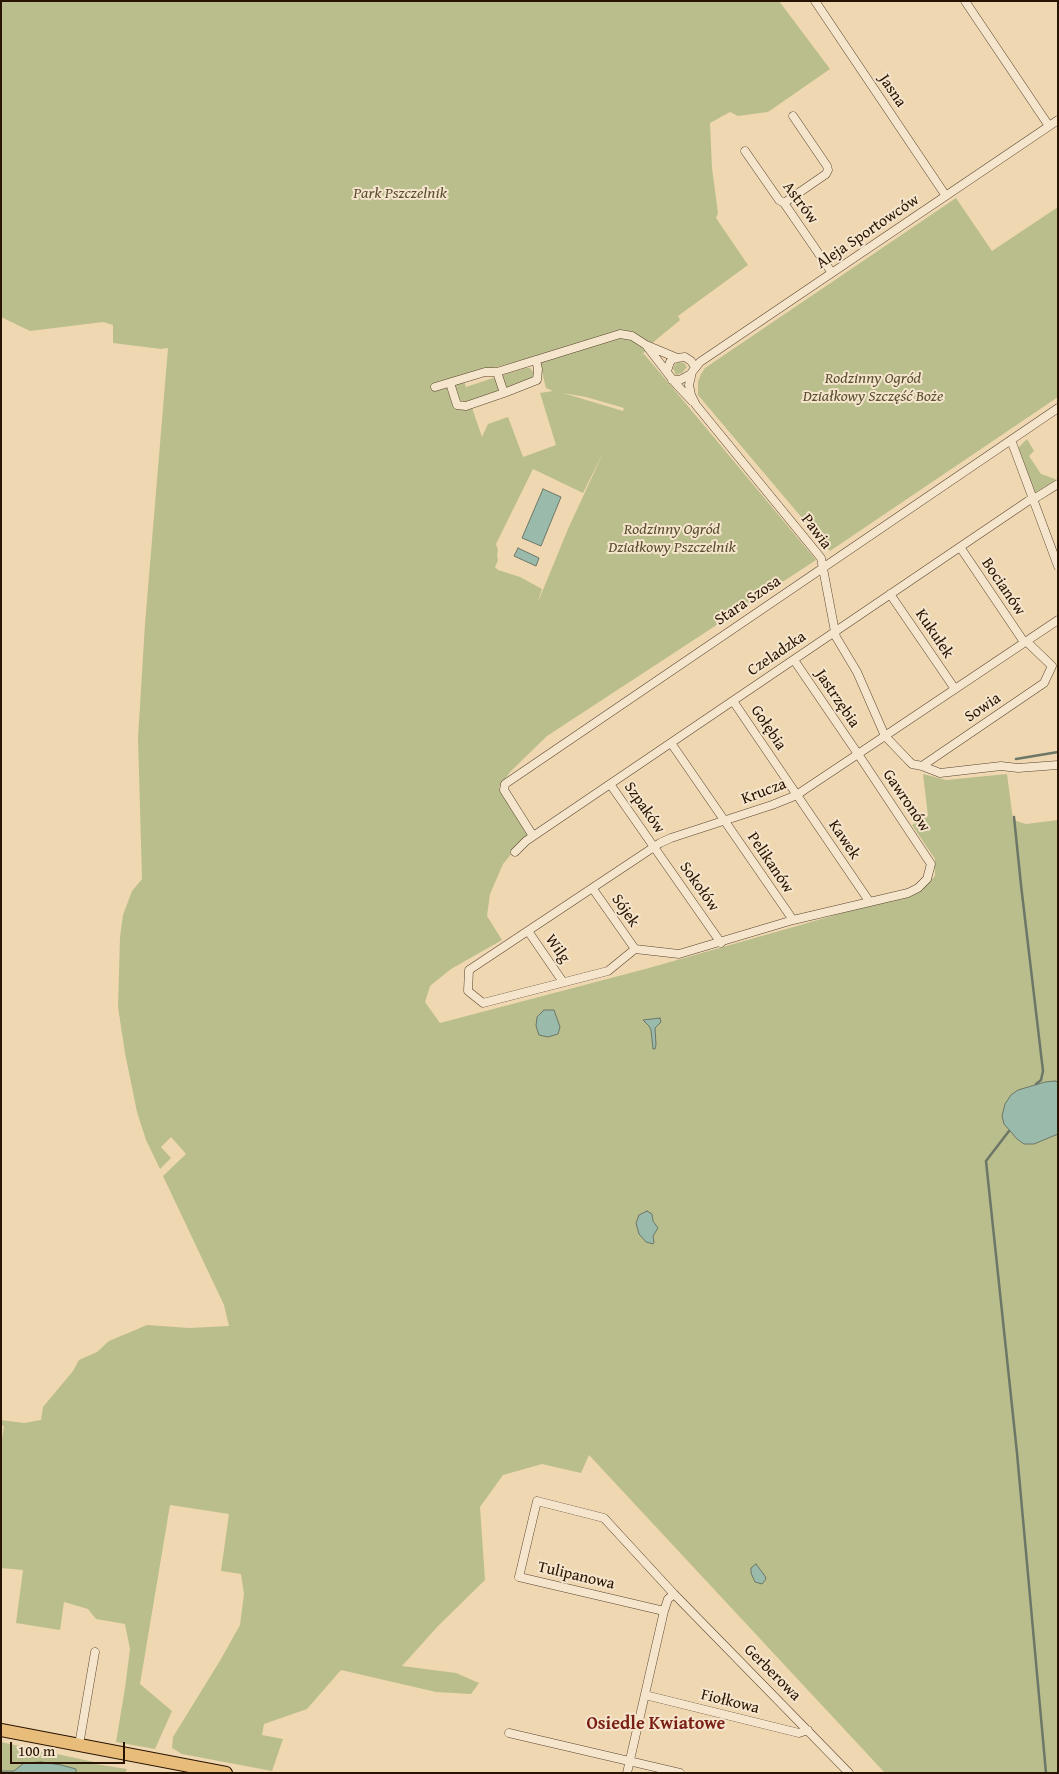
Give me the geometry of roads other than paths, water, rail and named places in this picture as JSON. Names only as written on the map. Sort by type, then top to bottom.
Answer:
[{"type":"main road","points":[[1,1730],[226,1773]]},
{"type":"street","name":"Jasna","points":[[815,1],[946,196]]},
{"type":"street","points":[[965,1],[1049,126]]},
{"type":"street","points":[[784,203],[826,174],[828,170],[793,116]]},
{"type":"street","name":"Aleja Sportowców","points":[[693,371],[832,273],[1058,120]]},
{"type":"street","name":"Astrów","points":[[744,151],[779,200],[784,203],[832,273]]},
{"type":"street","points":[[435,387],[485,372],[497,372],[620,334],[632,336],[646,345],[677,358]]},
{"type":"street","points":[[646,345],[672,380],[696,404]]},
{"type":"street","points":[[666,372],[673,359],[685,357],[691,361],[693,371],[680,380],[672,380]]},
{"type":"street","points":[[450,383],[457,405],[466,406],[537,380],[538,369],[536,360]]},
{"type":"street","name":"Pawia","points":[[693,371],[689,388],[696,404],[818,554],[823,567],[834,632],[857,672],[885,736]]},
{"type":"street","points":[[497,372],[504,393]]},
{"type":"street","name":"Stara Szosa","points":[[533,836],[504,790],[505,784],[1058,408]]},
{"type":"street","points":[[1011,440],[1058,566]]},
{"type":"street","name":"Czeladzka","points":[[515,852],[533,836],[890,594],[1058,484]]},
{"type":"street","name":"Bocianów","points":[[960,547],[1025,642]]},
{"type":"street","name":"Kukułek","points":[[890,594],[954,689]]},
{"type":"street","name":"Krucza","points":[[564,982],[483,1003],[468,991],[469,970],[654,847],[671,838],[797,795],[1058,620]]},
{"type":"street","name":"Sowia","points":[[922,766],[1044,682],[1055,669],[1025,642]]},
{"type":"street","name":"Jastrzębia","points":[[794,660],[858,754]]},
{"type":"street","name":"Gołębia","points":[[733,701],[797,795]]},
{"type":"street","points":[[885,736],[912,764],[940,773],[1001,766],[1018,768],[1058,765]]},
{"type":"street","name":"Pelikanów","points":[[671,743],[793,920]]},
{"type":"street","name":"Gawronów","points":[[858,754],[931,864],[927,879],[918,888],[908,893],[870,901]]},
{"type":"street","name":"Szpaków","points":[[610,784],[654,847]]},
{"type":"street","name":"Kawek","points":[[797,795],[870,901]]},
{"type":"street","name":"Sokołów","points":[[654,847],[721,943]]},
{"type":"street","name":"Sójek","points":[[593,889],[635,949]]},
{"type":"street","points":[[564,982],[608,971],[635,949],[679,954],[793,920],[870,901]]},
{"type":"street","name":"Wilg","points":[[528,930],[564,982]]},
{"type":"street","name":"Tulipanowa","points":[[664,1611],[519,1577],[537,1501],[604,1518],[674,1594]]},
{"type":"street","points":[[627,1773],[664,1611],[668,1599],[674,1594]]},
{"type":"street","name":"Gerberowa","points":[[674,1594],[849,1773]]},
{"type":"street","points":[[79,1744],[95,1652]]},
{"type":"street","name":"Fiołkowa","points":[[645,1695],[799,1733],[808,1730]]},
{"type":"street","points":[[509,1733],[680,1773]]},
{"type":"waterway","points":[[1016,759],[1058,752]]},
{"type":"waterway","points":[[1014,817],[1043,1071],[1041,1080],[1036,1084]]},
{"type":"waterway","points":[[1009,1131],[986,1161],[1017,1453],[1046,1773]]},
{"type":"district","name":"Osiedle Kwiatowe","points":[[656,1724]]},
{"type":"park label","name":"Park Pszczelnik","points":[[400,194]]},
{"type":"park label","name":"Rodzinny Ogród Działkowy Szczęść Boże","points":[[873,388]]},
{"type":"park label","name":"Rodzinny Ogród Działkowy Pszczelnik","points":[[672,539]]}]
